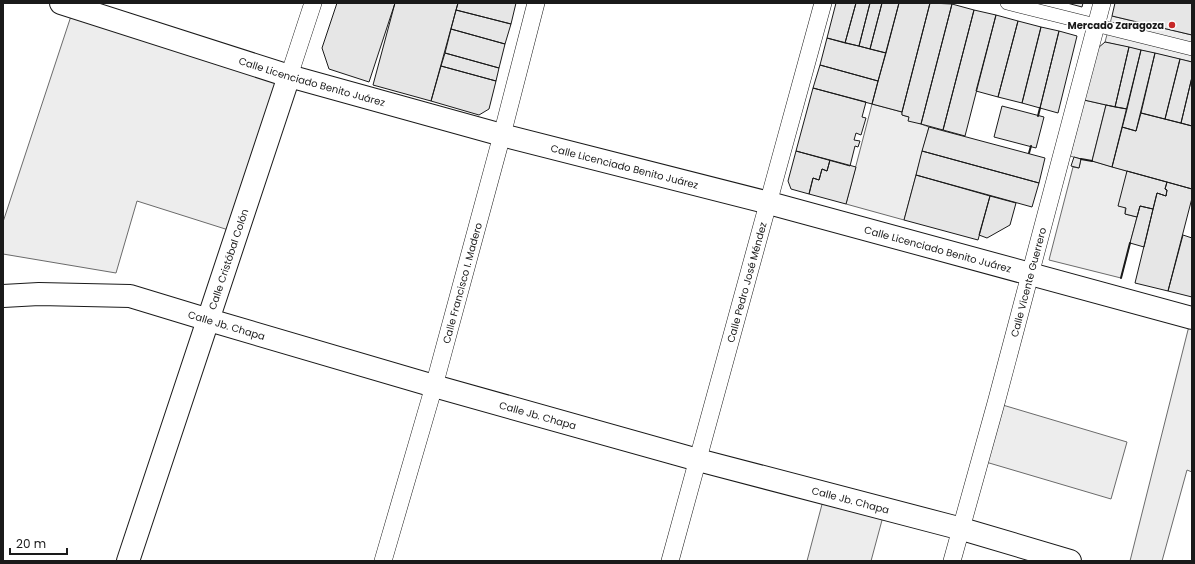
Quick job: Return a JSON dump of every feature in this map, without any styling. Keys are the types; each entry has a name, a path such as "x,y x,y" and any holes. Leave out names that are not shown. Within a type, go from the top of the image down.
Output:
{"main road":[{"name":"Calle Licenciado Benito Juárez","path":"61,3 289,76 502,135 769,203 1192,318"},
{"name":"Calle Cristóbal Colón","path":"128,561 289,76"},
{"name":"Calle Jb. Chapa","path":"3,296 39,294 130,296 434,386 698,460 962,529 1070,561"}],"street":[{"name":"Calle Cristóbal Colón","path":"289,76 313,3"},
{"name":"Calle Francisco I. Madero","path":"383,561 434,386 536,3"},
{"name":"Calle Pedro José Méndez","path":"670,561 823,3"},
{"path":"1007,3 1192,49"},
{"name":"Calle Vicente Guerrero","path":"952,561 962,529 1102,3"}],"shaded area":[{"path":"74,7 289,76 238,233 137,201 116,273 3,254 3,222"},
{"path":"1112,16 1192,35 1192,62 1105,42"},
{"path":"1084,100 1106,105 1092,161 1127,171 1125,214 1137,217 1121,278 1049,260 1073,167 1079,168 1081,159 1070,156"},
{"path":"872,104 902,112 902,115 929,127 904,220 846,204"},
{"path":"1191,318 1192,472 1187,470 1162,561 1130,561"},
{"path":"996,403 1127,442 1111,499 979,460"},
{"path":"825,493 885,509 871,561 807,561"}],"building":[{"path":"337,3 395,3 369,82 329,69 322,48"},
{"path":"395,3 458,3 431,101 373,85"},
{"path":"458,3 516,3 511,24 456,10"},
{"path":"836,3 856,3 845,43 827,38"},
{"path":"856,3 870,3 859,46 845,43"},
{"path":"870,3 882,3 870,49 859,46"},
{"path":"882,3 899,3 886,53 870,49"},
{"path":"899,3 930,3 902,112 872,104"},
{"path":"930,3 952,4 921,124 908,121 909,117 902,115 902,112"},
{"path":"1067,3 1083,3 1082,7"},
{"name":"Mercado Zaragoza","path":"1115,3 1192,3 1192,35 1112,16"},
{"path":"952,4 974,10 943,130 921,124"},
{"path":"456,10 511,24 505,44 451,29"},
{"path":"974,10 996,15 965,136 943,130"},
{"path":"996,15 1018,21 998,97 976,91"},
{"path":"1018,21 1041,27 1022,103 998,97"},
{"path":"1041,27 1059,31 1040,108 1022,103"},
{"path":"451,29 505,44 499,68 445,53"},
{"path":"1059,31 1077,36 1058,113 1040,108"},
{"path":"827,38 886,53 878,81 820,65"},
{"path":"1105,42 1129,47 1115,107 1084,100 1098,48"},
{"path":"1129,47 1141,50 1127,109 1115,107"},
{"path":"1141,50 1155,53 1136,131 1122,127"},
{"path":"445,53 499,68 496,81 441,66"},
{"path":"1155,53 1180,59 1165,119 1141,113"},
{"path":"1180,59 1192,62 1192,77 1181,123 1165,119"},
{"path":"820,65 878,81 872,104 813,88"},
{"path":"441,66 496,81 489,109 479,115 431,101"},
{"path":"1192,77 1192,126 1181,123"},
{"path":"813,88 866,102 862,117 866,118 861,135 856,133 854,140 860,141 858,147 855,146 850,166 796,151"},
{"path":"1106,105 1127,109 1112,167 1092,161"},
{"path":"1002,106 1044,117 1036,148 994,137"},
{"path":"1141,113 1192,126 1192,189 1112,167 1122,127 1136,131"},
{"path":"929,127 1045,158 1039,183 922,151"},
{"path":"796,151 830,160 827,171 822,169 819,180 813,178 809,194 791,189 788,181"},
{"path":"922,151 1039,183 1032,207 916,175"},
{"path":"1074,157 1081,159 1079,168 1071,166"},
{"path":"830,160 856,167 846,204 809,194 813,178 819,180 822,169 827,171"},
{"path":"1127,171 1167,182 1165,189 1167,190 1166,196 1157,193 1153,209 1140,206 1137,217 1125,214 1126,208 1118,206"},
{"path":"916,175 990,196 978,240 904,220"},
{"path":"1167,182 1192,189 1192,198 1168,291 1135,283 1157,193 1166,196 1167,190 1165,189"},
{"path":"990,196 1016,203 1010,225 987,238 979,235"},
{"path":"1140,206 1153,209 1144,247 1130,243"},
{"path":"1183,235 1192,238 1192,297 1168,291"}],"wall":[{"path":"1038,116 1040,108"},
{"path":"1029,153 1031,146"},
{"path":"1081,159 1092,161"},
{"path":"1121,278 1130,243"}],"place":[{"name":"Mercado Zaragoza","path":"1172,25"}]}
